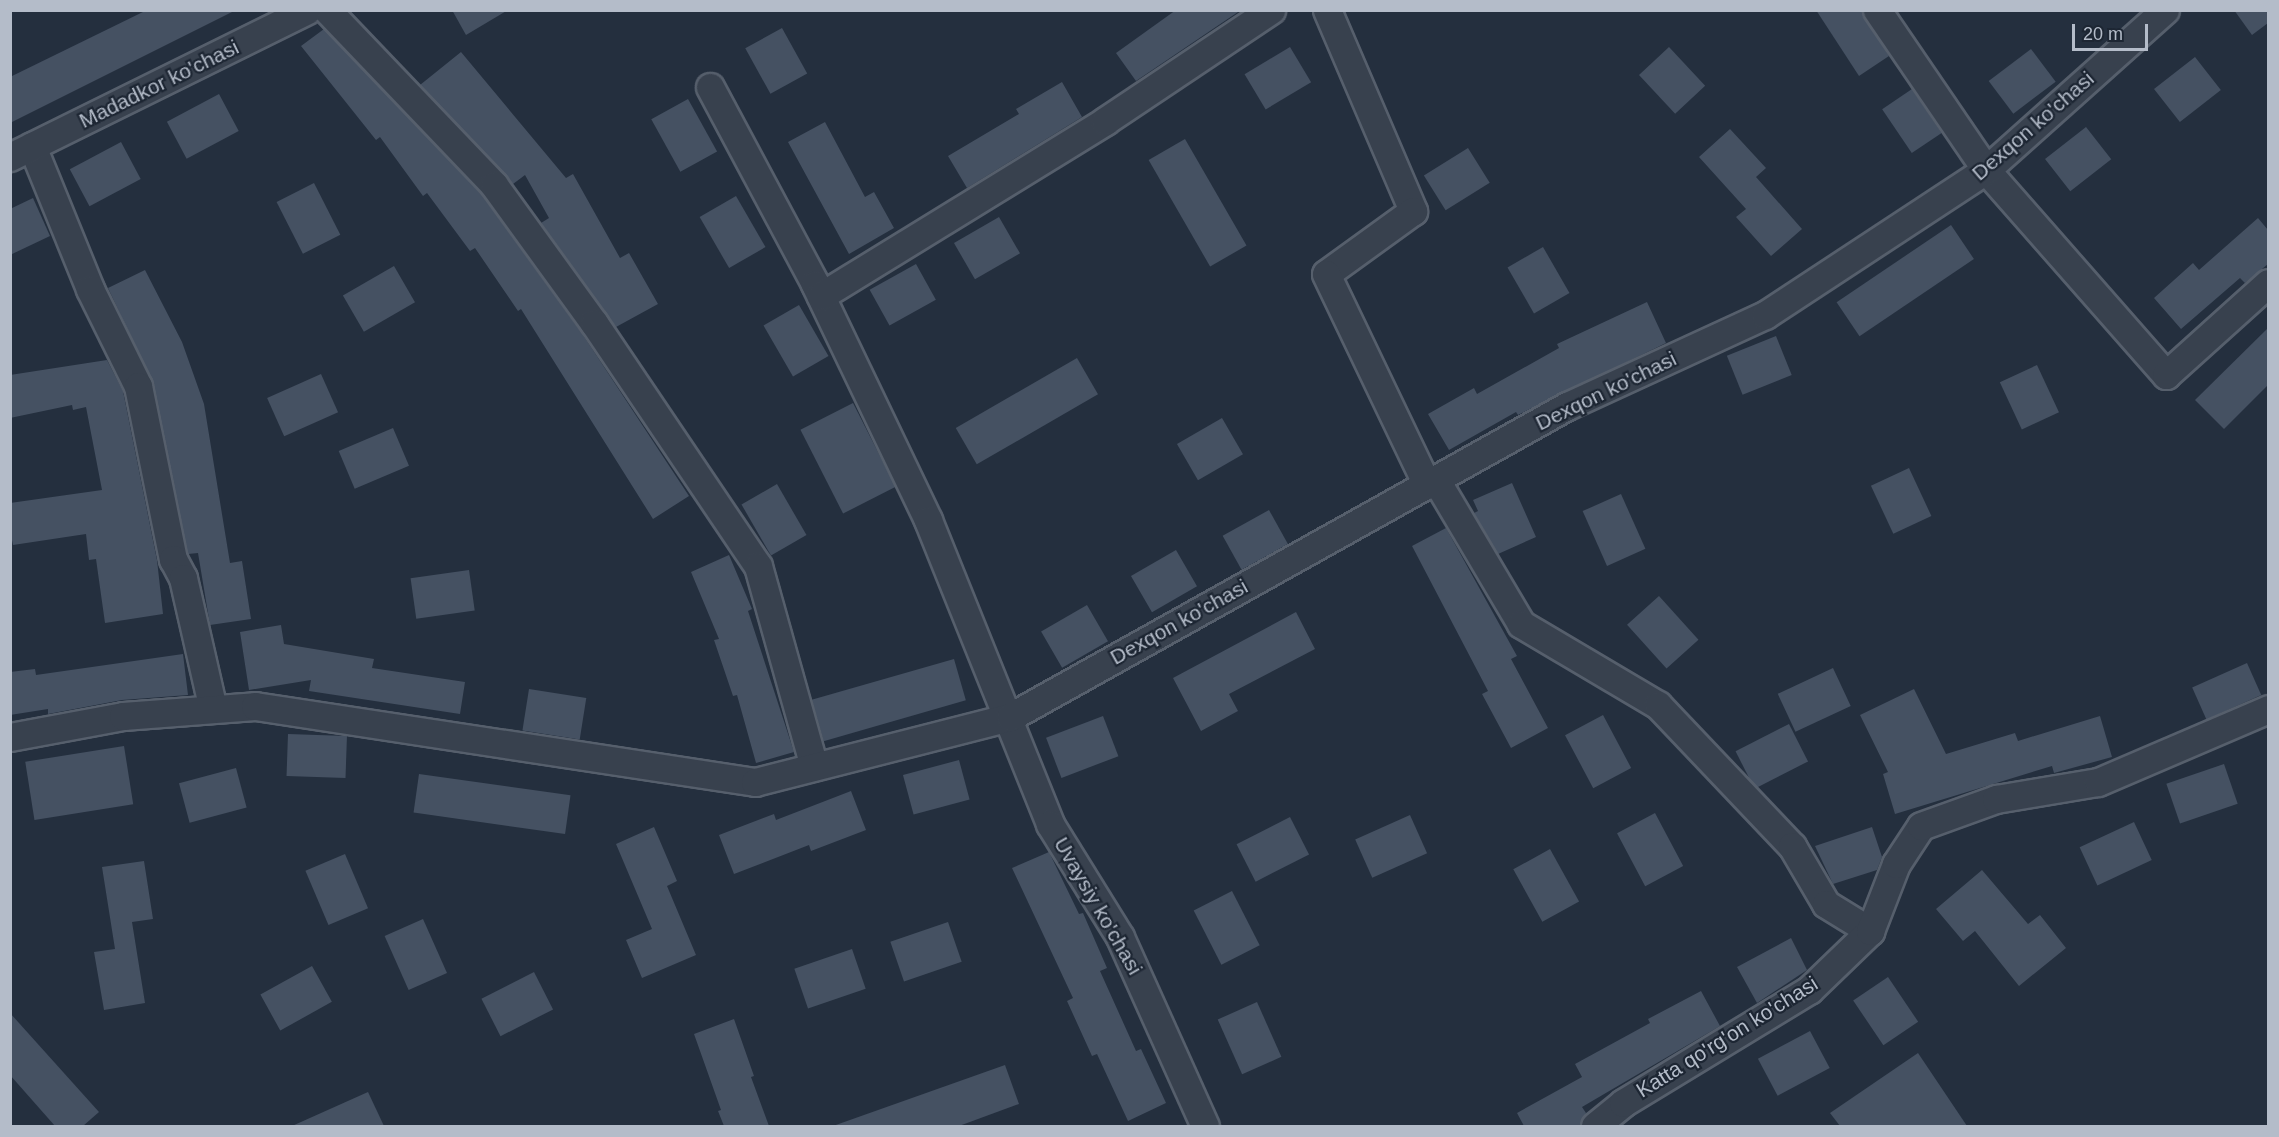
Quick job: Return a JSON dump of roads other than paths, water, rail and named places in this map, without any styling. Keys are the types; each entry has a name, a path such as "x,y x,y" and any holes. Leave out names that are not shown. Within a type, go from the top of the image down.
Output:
{"street":[{"name":"Madadkor ko'chasi","path":"21,152 307,10"},
{"path":"327,10 494,185 594,322 758,566 814,766"},
{"path":"821,296 1105,121 1271,10"},
{"path":"1327,10 1413,211 1326,274 1431,483 1521,624 1658,705 1792,846 1826,904 1870,931"},
{"path":"1877,10 1986,170 2166,375 2268,283"},
{"name":"Dexqon ko'chasi","path":"10,737 123,716 255,706 755,782 1010,717 1568,406 1765,315 1986,170 2165,10"},
{"name":"Uvaysiy ko'chasi","path":"710,87 821,296 928,520 1010,717 1050,824 1120,937 1205,1126"},
{"path":"21,152 138,386 173,559 183,578 213,710"},
{"name":"Katta qo'rg'on ko'chasi","path":"1595,1126 1623,1103 1809,990 1870,931 1896,864 1921,826 1996,799 2098,782 2268,709"}]}
